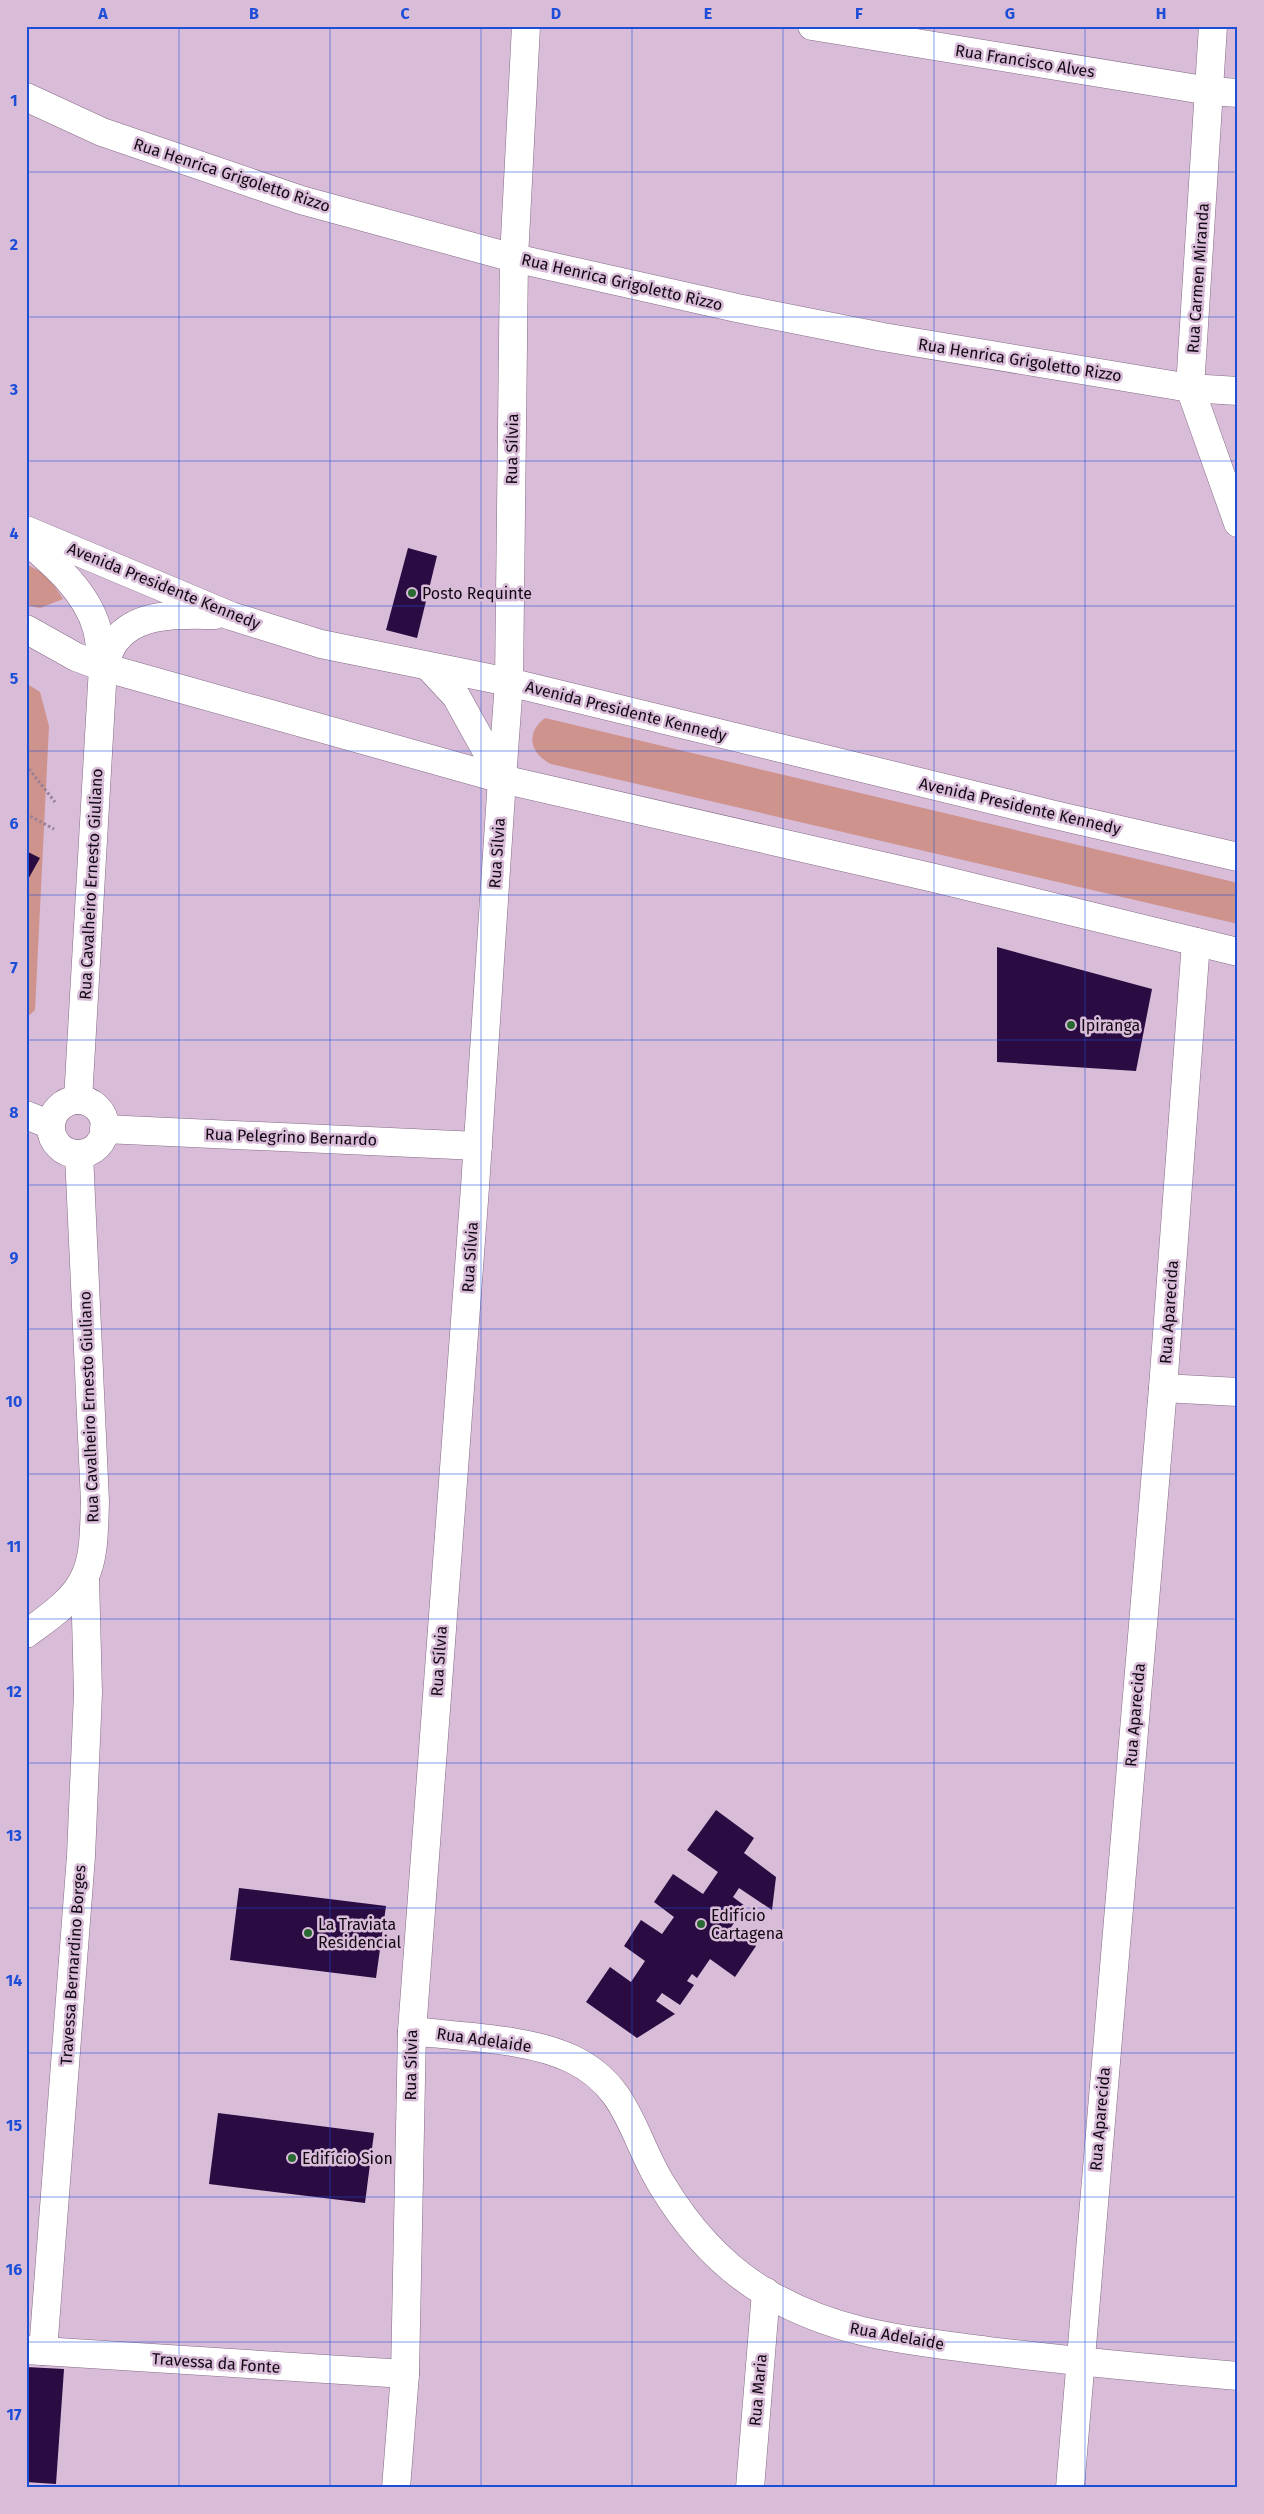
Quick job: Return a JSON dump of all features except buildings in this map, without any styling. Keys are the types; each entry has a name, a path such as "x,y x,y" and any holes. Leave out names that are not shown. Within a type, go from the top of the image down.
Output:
{"street":[{"name":"Rua Sílvia","path":"396,2488 405,2374 412,2031 478,1146 509,682 514,258 526,26"},
{"name":"Rua Francisco Alves","path":"812,26 1210,92 1238,93"},
{"name":"Rua Carmen Miranda","path":"1213,26 1190,388 1238,523"},
{"name":"Rua Henrica Grigoletto Rizzo","path":"26,97 102,132 301,200 514,258 737,308 873,335 1190,388 1238,391"},
{"name":"Avenida Presidente Kennedy","path":"26,530 231,616 321,644 509,682 1055,815 1238,857"},
{"path":"26,540 57,566 81,596 97,628 103,667"},
{"path":"103,667 116,640 143,622 169,614 231,616"},
{"path":"26,629 76,657 103,667 502,779 921,875 1238,952"},
{"name":"Rua Cavalheiro Ernesto Giuliano","path":"78,1100 103,667"},
{"path":"429,667 456,696 502,779"},
{"name":"Rua Aparecida","path":"1070,2488 1079,2362 1163,1388 1196,942"},
{"path":"78,1100 89,1102 98,1109 104,1118 104,1129 97,1146 88,1152 79,1154 68,1152 58,1146 38,1120 53,1115 60,1107 69,1102 78,1100"},
{"name":"Rua Pelegrino Bernardo","path":"104,1129 478,1146"},
{"name":"Rua Cavalheiro Ernesto Giuliano","path":"26,1634 55,1612 85,1578 92,1545 95,1502 79,1154"},
{"path":"1163,1388 1238,1392"},
{"name":"Travessa Bernardino Borges","path":"35,2351 81,1856 88,1692 85,1578"},
{"name":"Rua Adelaide","path":"412,2031 533,2046 572,2059 598,2075 618,2096 660,2183 694,2232 722,2260 766,2292 834,2325 877,2336 1079,2362 1238,2376"},
{"name":"Rua Maria","path":"750,2488 766,2292"},
{"name":"Travessa da Fonte","path":"35,2351 405,2374"}],"path":[{"path":"26,765 55,802"},
{"path":"26,814 54,829"}],"shaded area":[{"path":"26,564 47,575 63,599 40,608 26,605"},
{"path":"26,683 40,692 49,726 35,1010 26,1018"},
{"path":"545,718 1238,883 1238,924 551,764 538,755 533,743 535,730"}],"place":[{"name":"Posto Requinte","path":"412,593"},
{"name":"Ipiranga","path":"1071,1025"},
{"name":"Edifício Cartagena","path":"701,1924"},
{"name":"La Traviata Residencial","path":"308,1933"},
{"name":"Edifício Sion","path":"292,2158"}]}
